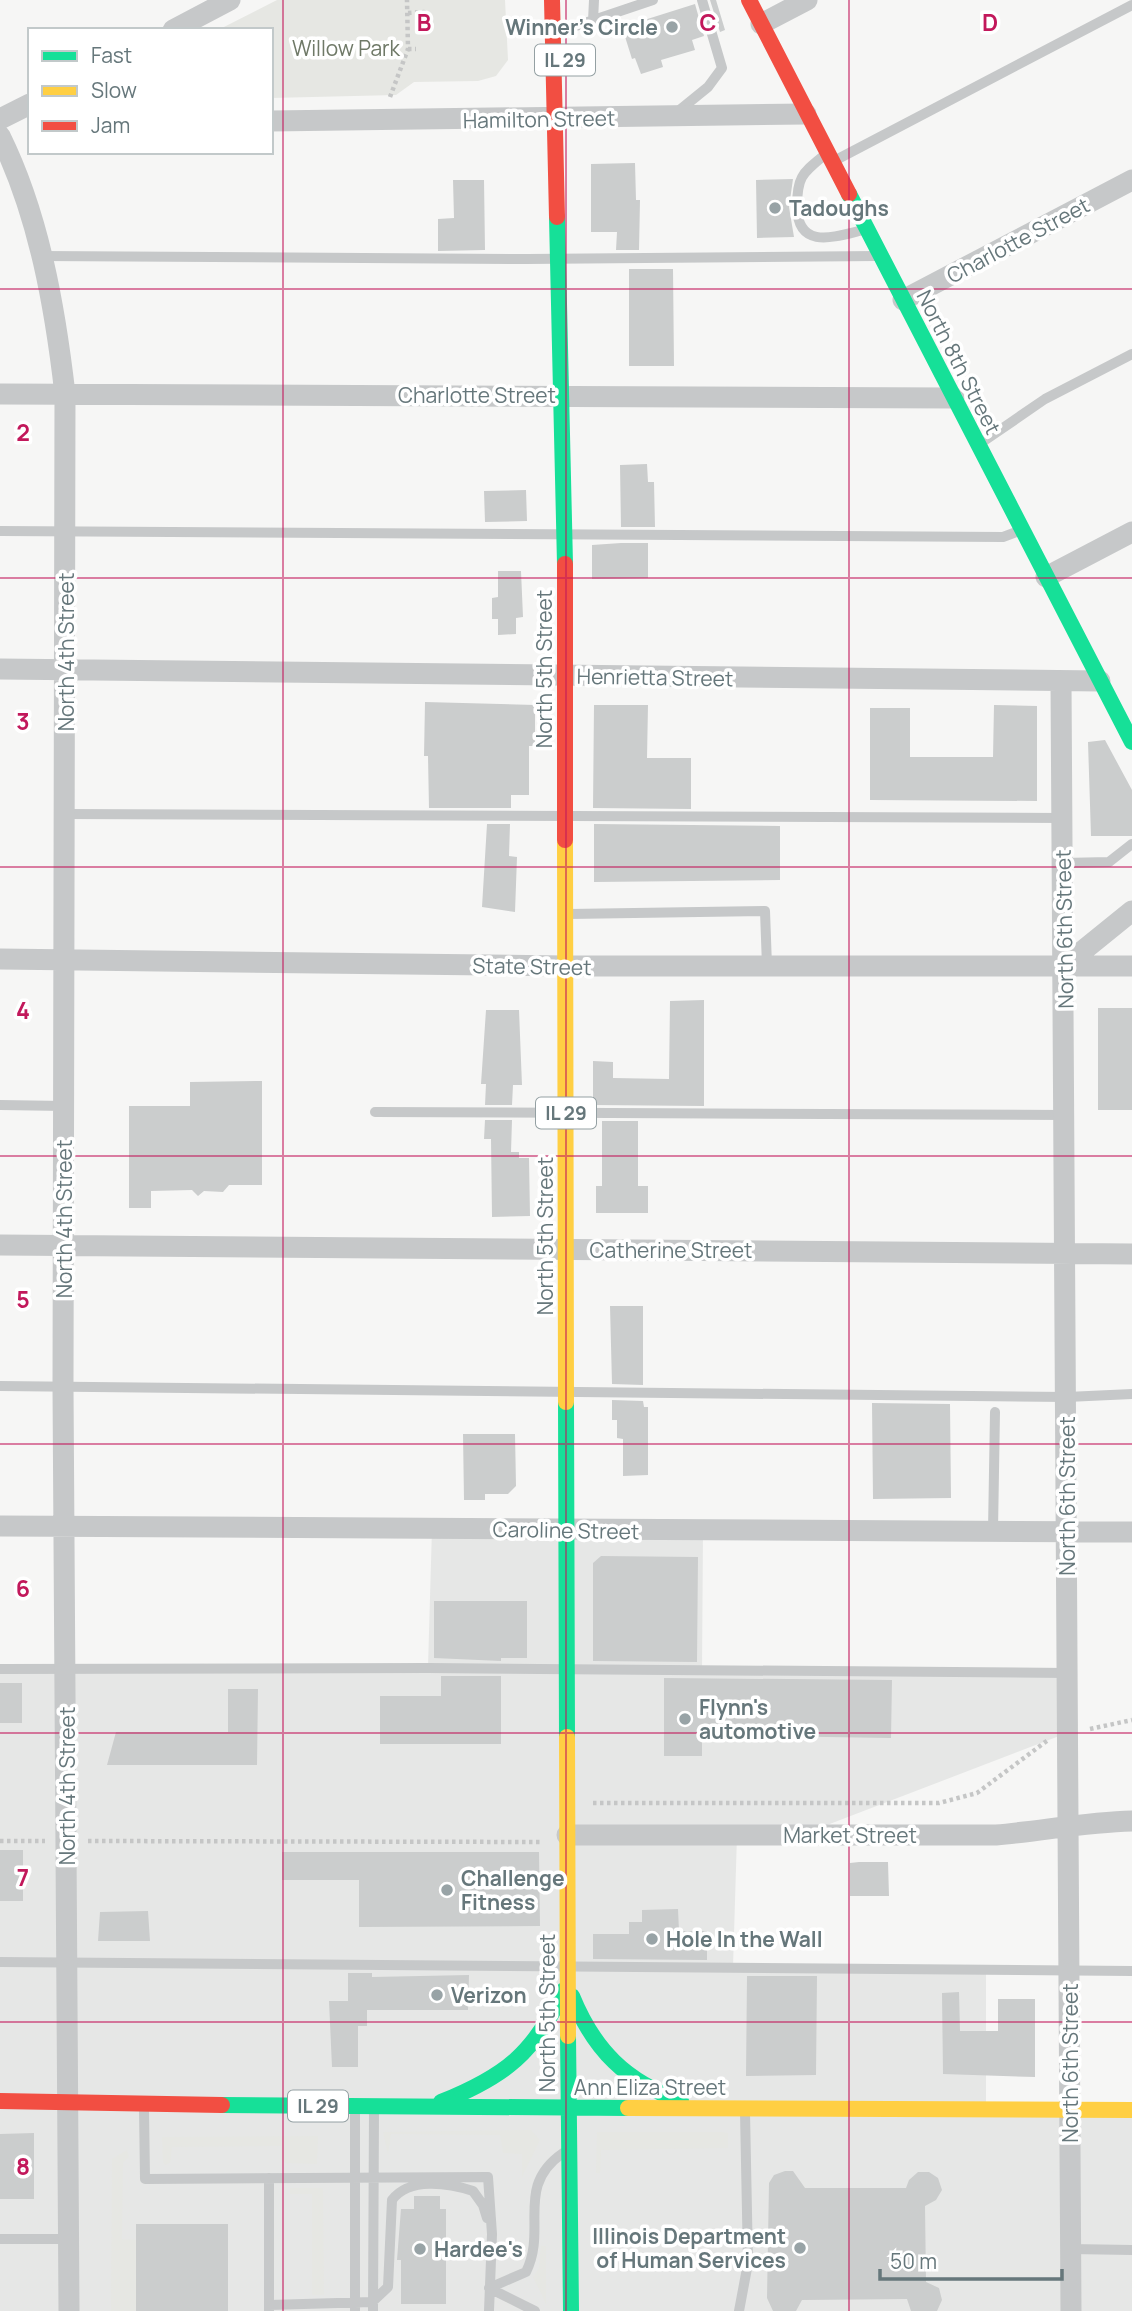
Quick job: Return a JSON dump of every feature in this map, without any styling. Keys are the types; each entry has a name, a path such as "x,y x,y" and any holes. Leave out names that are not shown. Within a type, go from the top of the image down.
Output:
{"main road":[{"name":"North 5th Street","path":"552,0 560,32"},
{"name":"North 5th Street","path":"568,0 560,32 552,89 557,119 565,536 567,1974 572,2311"},
{"name":"North 8th Street","path":"749,0 1100,681 1125,710 1132,742"},
{"path":"431,2106 466,2093 511,2069 545,2031 567,1974"},
{"path":"567,1974 578,2011 605,2059 650,2092 707,2109"},
{"name":"Ann Eliza Street","path":"0,2101 374,2107 1132,2110"}],"street":[{"path":"177,28 230,0"},
{"path":"761,24 807,0"},
{"path":"0,121 28,105"},
{"name":"Hamilton Street","path":"273,121 806,114"},
{"path":"0,121 28,122"},
{"name":"North 4th Street","path":"0,136 23,187 59,346 65,394 63,1387 69,1962 69,2311"},
{"name":"Charlotte Street","path":"903,300 1132,180"},
{"name":"Charlotte Street","path":"0,394 954,398"},
{"path":"1046,577 1132,532"},
{"name":"Henrietta Street","path":"0,669 1100,681"},
{"name":"North 6th Street","path":"1060,682 1068,1531 1070,2311"},
{"path":"1064,966 1132,911"},
{"name":"State Street","path":"0,959 566,966 1132,966"},
{"name":"Catherine Street","path":"0,1245 1132,1254"},
{"name":"Caroline Street","path":"0,1526 1132,1532"},
{"name":"Market Street","path":"567,1835 996,1835 1038,1832 1068,1825 1132,1821"}],"lane":[{"path":"593,21 594,0"},
{"path":"560,32 653,0"},
{"path":"671,117 708,87 722,68 702,0"},
{"path":"866,229 835,237 816,237 803,232 797,223 797,183 829,158 1132,5"},
{"path":"40,256 880,256"},
{"path":"978,445 1045,399 1132,354"},
{"path":"0,531 1003,537 1022,530"},
{"path":"65,814 1062,818"},
{"path":"1063,863 1109,862 1132,844"},
{"path":"566,914 765,911 766,966"},
{"path":"0,1105 65,1106"},
{"path":"375,1112 1065,1115"},
{"path":"0,1386 1067,1397 1132,1394"},
{"path":"993,1531 995,1412"},
{"path":"0,1669 568,1668 1067,1673"},
{"path":"0,1962 567,1974 1132,1971"},
{"path":"144,2102 145,2179 354,2176 488,2178 492,2234 489,2311"},
{"path":"355,2106 355,2307"},
{"path":"372,2306 374,2107"},
{"path":"739,2311 748,2263 745,2109"},
{"path":"489,2288 526,2272 532,2260 534,2196 539,2177 548,2163 569,2149"},
{"path":"269,2178 269,2308 372,2306 388,2287 392,2200 400,2190 417,2184 473,2191 483,2205 492,2234"},
{"path":"0,2239 69,2239"},
{"path":"1070,2249 1132,2250"},
{"path":"489,2288 535,2311"}],"path":[{"path":"390,98 408,50 407,0"},
{"path":"408,13 424,12 424,29"},
{"path":"408,50 416,49"},
{"path":"1067,1733 1132,1720"}],"shaded area":[{"path":"432,1528 703,1531 702,1671 1067,1673 1067,1733 801,1835 737,1835 733,1967 986,1969 986,2109 1132,2110 1132,2311 0,2311 0,1665 428,1667"}],"green space":[{"name":"Willow Park","path":"277,0 505,0 508,60 496,76 478,81 414,82 396,95 273,98 273,28 222,28"},
{"path":"531,2130 540,2140 522,2177 522,2154 503,2153 500,2135 391,2134 388,2154 383,2132"},
{"path":"597,2132 723,2132 728,2133 728,2148 601,2150 600,2173 596,2173"},
{"path":"318,2136 317,2164 285,2163 281,2159 281,2146 172,2147 170,2163 165,2165 163,2162 162,2137"},
{"path":"127,2150 129,2157 123,2163 122,2239 136,2240 136,2311 111,2311 112,2159"},
{"path":"290,2188 323,2188 324,2295 312,2295 312,2194 290,2194"},
{"path":"541,2246 546,2246 546,2304 533,2277 539,2268"}],"building":[{"path":"710,0 716,0 725,30 720,32"},
{"path":"695,4 704,36 692,40 695,50 661,60 663,67 641,74 635,58 632,59 622,27"},
{"path":"635,163 636,200 640,200 639,250 616,250 617,232 591,232 591,164"},
{"path":"793,179 789,207 794,237 757,238 756,180"},
{"path":"453,180 484,180 485,250 438,251 438,219 454,218"},
{"path":"629,269 673,269 674,366 629,366"},
{"path":"647,464 648,482 654,482 655,527 621,527 620,465"},
{"path":"526,490 527,521 485,522 484,491"},
{"path":"648,543 648,578 592,579 592,545"},
{"path":"498,571 521,571 523,617 516,618 516,634 498,635 498,619 492,619 492,598 498,597"},
{"path":"425,702 535,705 535,746 529,746 529,795 511,795 511,808 429,808 428,756 424,756"},
{"path":"594,705 648,705 647,758 691,758 691,809 593,808"},
{"path":"994,705 1037,706 1037,801 870,800 870,708 910,708 910,757 993,757"},
{"path":"1105,740 1132,790 1132,836 1091,836 1088,742"},
{"path":"487,824 510,824 509,856 517,857 515,912 482,907"},
{"path":"594,824 780,826 780,880 594,882"},
{"path":"704,1000 704,1106 593,1105 593,1061 613,1062 613,1078 669,1079 670,1001"},
{"path":"1098,1008 1132,1008 1132,1110 1098,1110"},
{"path":"486,1010 519,1010 522,1085 513,1085 512,1105 485,1105 486,1084 481,1084"},
{"path":"262,1081 262,1185 229,1185 223,1192 204,1191 198,1196 192,1190 151,1191 151,1208 129,1208 129,1106 190,1106 190,1082"},
{"path":"485,1120 512,1120 511,1152 519,1152 519,1158 529,1158 530,1216 492,1217 491,1139 484,1139"},
{"path":"602,1121 638,1121 638,1186 648,1186 648,1213 596,1213 596,1186 602,1186"},
{"path":"610,1306 643,1306 643,1385 612,1384"},
{"path":"612,1400 643,1401 644,1407 648,1407 648,1475 623,1476 623,1439 617,1438 617,1420 612,1420"},
{"path":"872,1403 950,1404 951,1498 873,1499"},
{"path":"463,1434 515,1434 516,1486 508,1494 485,1494 485,1500 464,1500"},
{"path":"601,1556 698,1557 697,1662 593,1661 593,1563"},
{"path":"434,1601 527,1601 527,1658 501,1658 501,1661 434,1658"},
{"path":"441,1676 501,1676 501,1744 380,1744 380,1696 441,1696"},
{"path":"664,1678 892,1680 891,1738 702,1735 702,1756 664,1756"},
{"path":"0,1683 22,1683 22,1723 0,1723"},
{"path":"228,1689 258,1689 257,1765 107,1765 116,1732 228,1732"},
{"path":"0,1850 23,1850 23,1901 0,1901"},
{"path":"282,1852 539,1852 540,1926 359,1927 359,1880 282,1880"},
{"path":"888,1862 889,1896 850,1896 850,1863"},
{"path":"678,1909 679,1931 707,1931 707,1960 593,1959 593,1934 629,1934 629,1922 642,1922 642,1910"},
{"path":"148,1911 150,1941 98,1941 100,1912"},
{"path":"348,1973 372,1973 372,1977 469,1975 468,2010 367,2010 367,2026 358,2026 358,2067 332,2067 329,2001 348,2001"},
{"path":"747,1976 817,1976 816,2075 746,2076"},
{"path":"959,1992 960,2031 998,2031 998,1999 1035,1999 1035,2077 943,2074 942,1993"},
{"path":"34,2133 34,2199 0,2199 0,2134"},
{"path":"793,2171 805,2188 906,2188 909,2180 918,2172 929,2172 938,2178 942,2190 936,2200 925,2206 926,2282 939,2288 942,2300 937,2311 911,2311 907,2299 802,2300 796,2311 773,2311 767,2298 769,2183 774,2175"},
{"name":"Hardee's","path":"414,2196 440,2196 440,2209 446,2209 446,2304 401,2304 401,2260 397,2260 401,2209 414,2209"},
{"path":"136,2224 228,2224 228,2311 136,2311"}],"traffic: fast":[{"path":"849,194 1132,742"},
{"path":"557,217 565,564"},
{"path":"566,1402 567,1737"},
{"path":"441,2102 501,2072 516,2060 541,2030 564,1990"},
{"path":"572,1996 591,2033 614,2062 644,2084 681,2101"},
{"path":"568,2036 571,2311"},
{"path":"222,2105 628,2108"}],"traffic: slow":[{"path":"565,840 566,1402"},
{"path":"567,1737 568,2036"},
{"path":"628,2108 1132,2110"}],"traffic: jam":[{"path":"552,0 557,217"},
{"path":"749,0 849,194"},
{"path":"565,564 565,840"},
{"path":"0,2101 222,2105"}],"place":[{"name":"Winner's Circle","path":"672,27"},
{"name":"Tadoughs","path":"775,208"},
{"name":"Flynn's automotive","path":"685,1719"},
{"name":"Challenge Fitness","path":"447,1890"},
{"name":"Hole In the Wall","path":"652,1939"},
{"name":"Verizon","path":"437,1995"},
{"name":"Illinois Department of Human Services","path":"800,2248"},
{"name":"Hardee's","path":"420,2249"}]}
